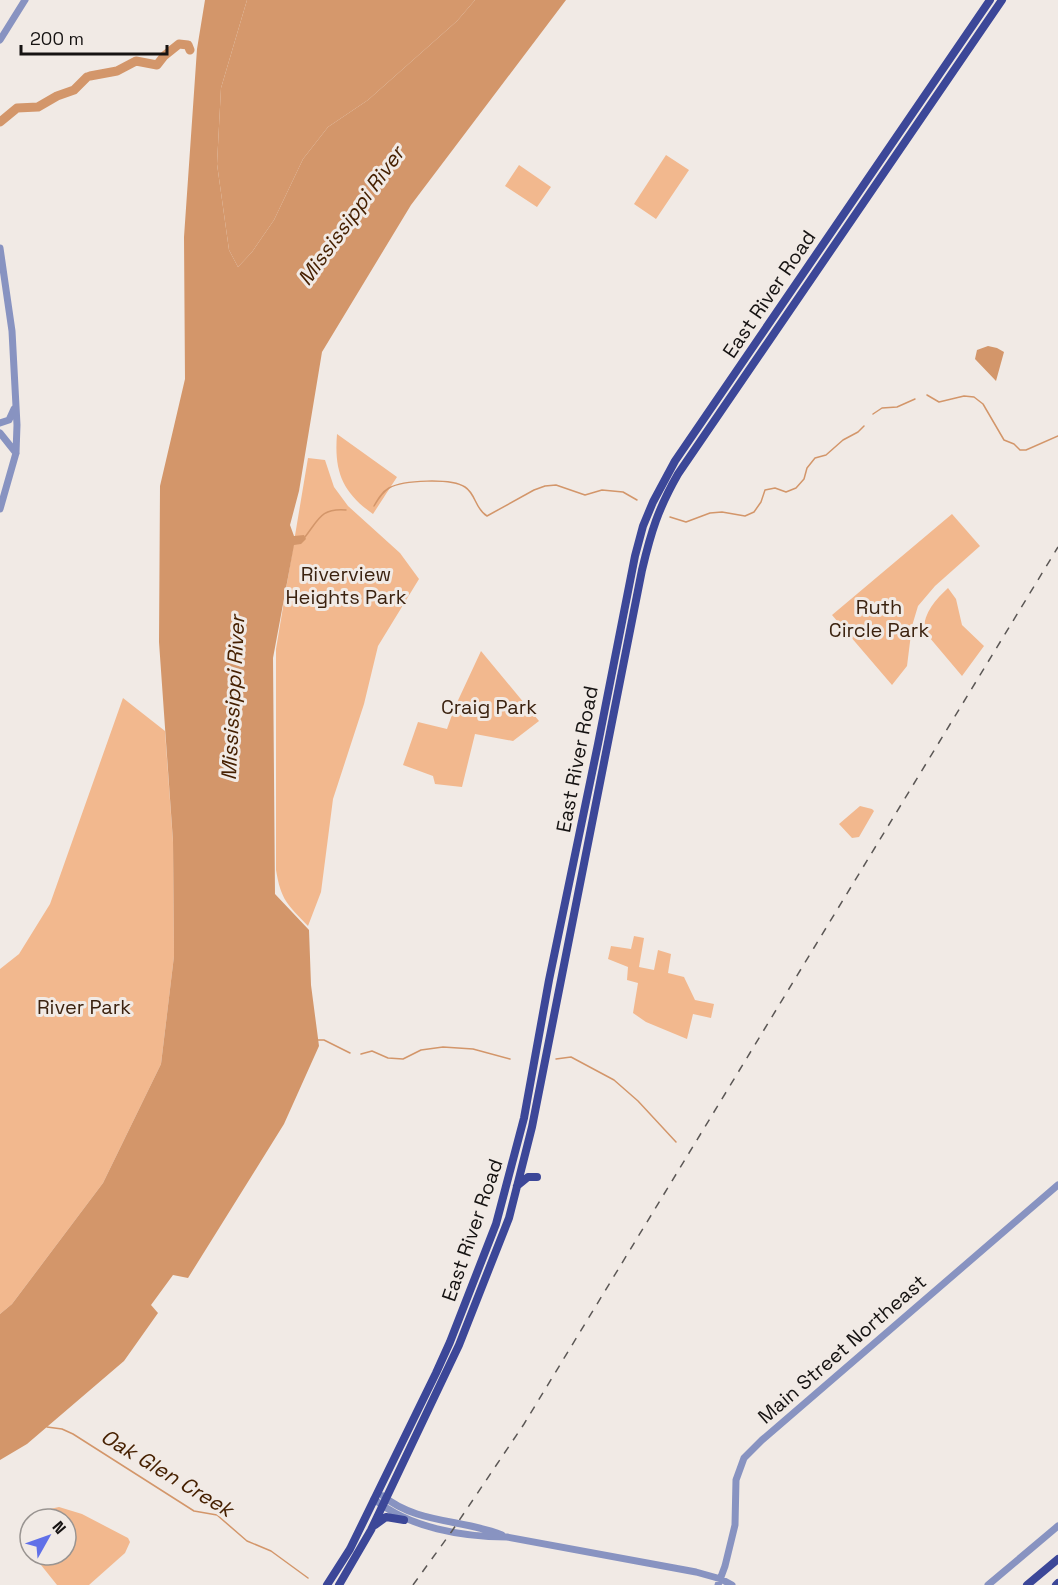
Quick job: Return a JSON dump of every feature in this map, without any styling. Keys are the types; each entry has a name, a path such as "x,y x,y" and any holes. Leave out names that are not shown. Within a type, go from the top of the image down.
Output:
{"main road":[{"name":"East River Road","path":"339,1585 371,1530 380,1499 450,1342 496,1224 514,1160 630,575 643,526 675,461 990,0"},
{"name":"East River Road","path":"327,1585 380,1499 459,1345 509,1218 537,1104 642,570 654,522 678,474 1002,0"},
{"path":"517,1186 528,1177 537,1177"},
{"path":"371,1530 386,1517 405,1520"},
{"path":"1027,1585 1058,1559"}],"street":[{"path":"0,40 25,0"},
{"path":"0,248 12,331 16,453 0,509"},
{"path":"0,423 11,418 15,407"},
{"path":"0,433 16,453"},
{"name":"Main Street Northeast","path":"720,1582 735,1525 736,1480 744,1458 1058,1185"},
{"path":"380,1499 405,1520 456,1532 507,1537"},
{"path":"380,1499 418,1515 491,1531 507,1537 696,1572 732,1585"},
{"path":"988,1585 1058,1526"}],"green space":[{"path":"666,155 689,170 656,219 634,204"},
{"path":"519,165 551,187 537,207 505,186"},
{"path":"337,434 397,477 373,514 362,506 342,480 337,459"},
{"name":"Riverview Heights Park","path":"308,458 325,460 334,487 348,506 400,553 419,579 378,646 364,704 333,799 321,892 308,926 286,901 276,870 276,649"},
{"name":"Ruth Circle Park","path":"952,514 980,546 935,586 918,606 912,626 907,666 892,685 832,615"},
{"path":"948,588 956,599 962,625 984,646 962,676 924,631 931,608"},
{"name":"Craig Park","path":"481,651 539,721 513,741 475,734 462,787 435,784 433,776 403,765 418,722 447,729"},
{"name":"River Park","path":"123,698 165,731 173,842 174,956 161,1064 103,1183 12,1304 0,1314 0,969 19,954 50,904"},
{"path":"860,806 874,811 859,837 852,838 839,824"},
{"path":"634,936 644,938 639,967 654,970 658,950 671,954 668,973 684,977 695,1000 714,1004 711,1018 693,1014 687,1039 646,1022 633,1013 638,983 627,980 628,967 608,959 611,946 631,949"},
{"path":"78,1513 128,1538 130,1542 125,1553 89,1585 57,1585 43,1567 78,1567"}],"shaded area":[{"path":"247,0 475,0 457,21 368,100 328,127 303,159 274,220 252,252 238,267 229,250 217,164 221,88"}],"water":[{"name":"Mississippi River","path":"205,0 247,0 221,88 217,164 229,250 238,267 252,252 274,220 303,159 328,127 368,100 457,21 475,0 566,0 411,205 322,352 299,491 290,525 294,536 304,535 306,539 301,544 294,545 273,658 275,894 309,930 311,985 319,1046 284,1124 188,1278 173,1275 151,1305 158,1313 124,1361 27,1444 0,1460 0,1314 12,1304 103,1183 161,1064 174,956 173,841 159,642 160,486 185,379 184,237 197,49"},
{"path":"988,346 1004,352 996,381 975,359 977,350"}],"waterway":[{"path":"90,76 117,71 136,61 157,65 179,44 188,45 190,50"},
{"path":"0,122 17,108 38,107 57,96 74,90 87,77"},
{"path":"927,395 939,402 964,396 974,397 983,404 1004,440 1014,444 1020,450 1026,450 1058,436"},
{"path":"873,414 882,408 897,407 915,399"},
{"path":"670,517 686,522 710,513 722,512 745,516 754,512 765,490 775,488 786,492 796,488 804,479 807,468 815,458 826,455 864,426"},
{"path":"374,506 389,488 405,483 427,481 449,482 465,487 487,516 545,486 556,485 585,495 602,490 623,492 637,500"},
{"path":"305,537 321,516 331,511 346,510"},
{"path":"318,1040 324,1040 350,1053"},
{"path":"361,1054 372,1051 388,1058 403,1059 421,1050 443,1047 473,1049 510,1059"},
{"path":"556,1059 571,1057 614,1080 638,1101 676,1142"},
{"name":"Oak Glen Creek","path":"47,1427 62,1429 73,1434 194,1511 217,1515 247,1541 271,1551 308,1578"}],"railway":[{"path":"413,1585 524,1424 1058,547"}]}
